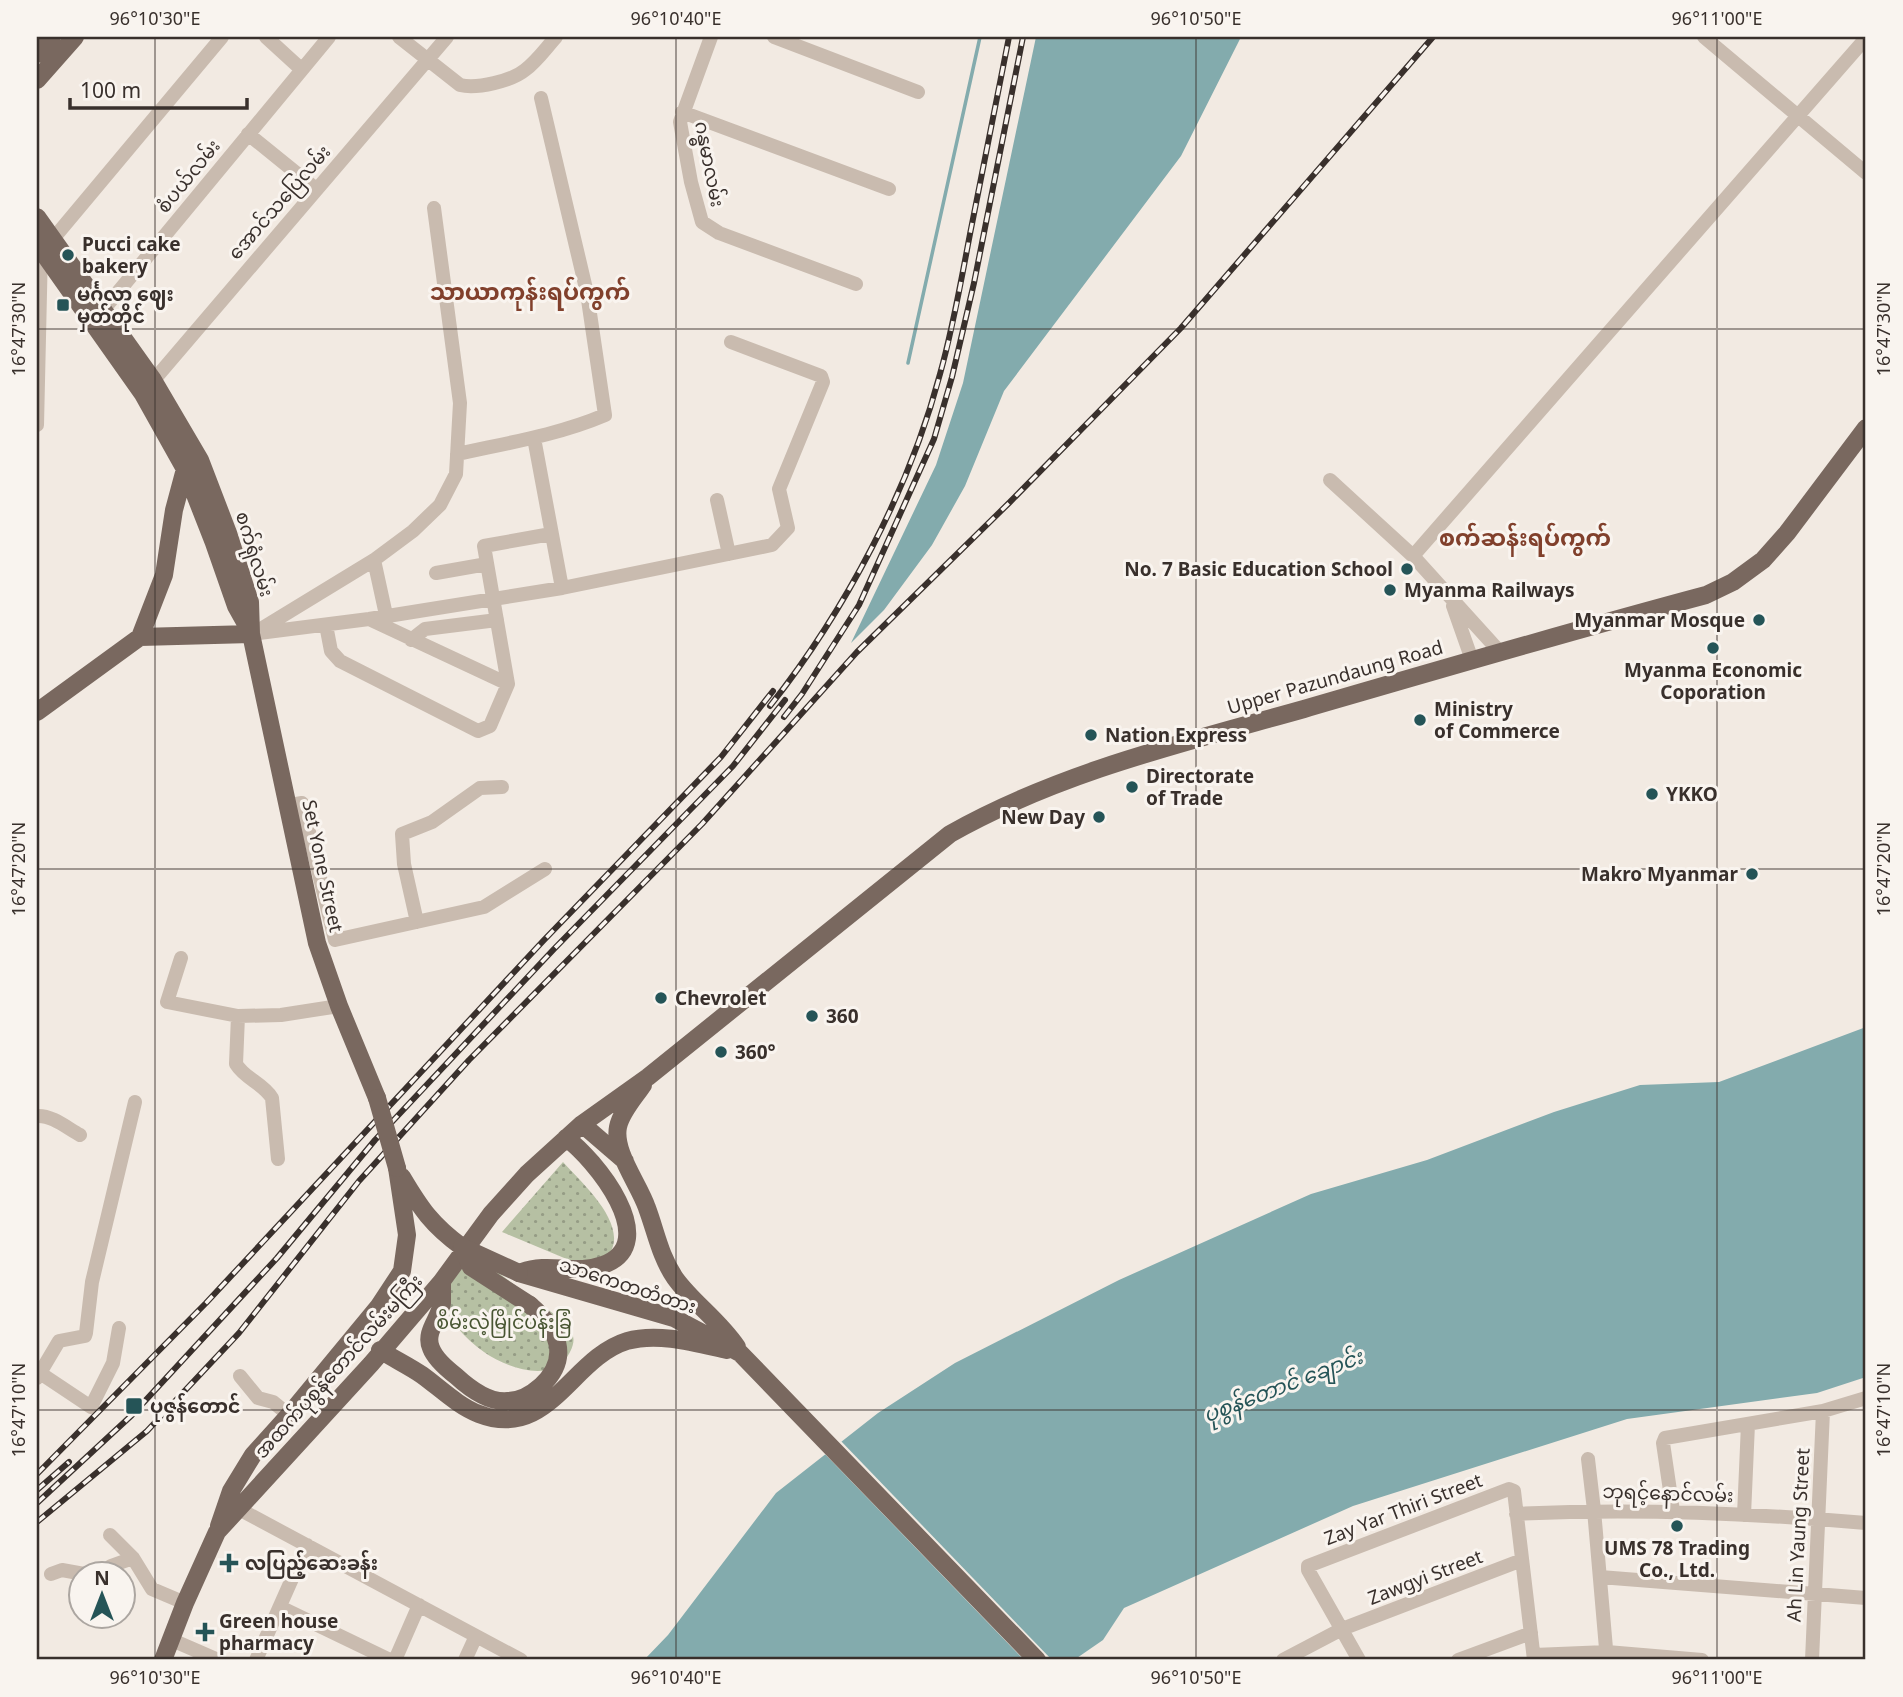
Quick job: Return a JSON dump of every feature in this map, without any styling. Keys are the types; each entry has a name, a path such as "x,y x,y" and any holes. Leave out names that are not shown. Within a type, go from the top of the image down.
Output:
{"main road":[{"path":"37,54 52,37"},
{"path":"37,80 75,37"},
{"name":"စက်ရုံလမ်း","path":"37,217 44,244 148,387"},
{"name":"စက်ရုံလမ်း","path":"44,244 104,309 192,465 228,533 250,602 251,634"},
{"name":"Upper Pazundaung Road","path":"582,1124 648,1077 950,834 991,811 1031,793 1135,756 1706,594 1732,582 1763,560 1787,533 1866,428"},
{"path":"37,712 139,637 164,575 174,510 192,465"},
{"path":"139,637 251,634"},
{"name":"Set Yone Street","path":"251,634 317,943 339,1006 377,1098"},
{"path":"648,1077 618,1126 625,1161 647,1206 662,1256 677,1280 715,1319 740,1353"},
{"name":"သာကေတတံတား","path":"377,1098 397,1168 418,1205 434,1225 462,1247 519,1273 674,1318 740,1353 1037,1660"},
{"path":"582,1124 625,1161"},
{"name":"အထက်ပုစွန်တောင်လမ်းမကြီး","path":"163,1660 217,1532 442,1281 491,1214 527,1174 582,1124"},
{"path":"519,1273 544,1267 598,1267 607,1264 624,1248 627,1236 620,1202 596,1167 566,1138"},
{"path":"217,1532 231,1491 253,1454 289,1415 379,1306 402,1271 407,1235 397,1168"},
{"path":"442,1281 442,1304 430,1329 430,1347 443,1365 475,1391 495,1400 508,1401 533,1393 556,1368 558,1357 552,1330 546,1320 530,1305 471,1268 462,1247"},
{"path":"380,1350 478,1414 508,1420 522,1418 536,1411 604,1353 624,1342 646,1337 740,1353"}],"street":[{"path":"37,425 44,244 222,37"},
{"path":"266,37 301,69"},
{"name":"စံပယ်လမ်း","path":"104,309 329,37"},
{"path":"399,37 460,85 467,87 493,83 523,72 556,37"},
{"name":"အောင်သပြေလမ်း","path":"148,387 447,37"},
{"name":"ဂန္ဓမာလမ်း","path":"711,37 682,112 680,130 702,222 719,233 856,284"},
{"path":"774,37 918,92"},
{"path":"1704,37 1866,173"},
{"path":"1413,556 1866,38"},
{"path":"457,454 534,438 584,424 604,415 587,293 541,98"},
{"path":"682,112 889,189"},
{"path":"248,134 316,189"},
{"path":"251,634 374,560 414,531 440,505 456,474 460,403 434,208"},
{"path":"251,634 369,619 562,588 772,545 788,528 779,489 823,382 821,376 731,342"},
{"path":"534,438 562,588"},
{"path":"1330,480 1413,556 1499,651"},
{"path":"717,500 729,554"},
{"path":"326,625 331,651 340,661 478,731 490,726 508,684 483,549 486,545 551,534"},
{"path":"374,560 386,615"},
{"path":"436,573 487,564"},
{"path":"1450,598 1472,660"},
{"path":"369,619 508,684"},
{"path":"411,639 425,629 496,620"},
{"path":"417,922 404,864 402,834 432,822 480,788 502,787"},
{"path":"289,805 302,803 335,940 484,907 545,869"},
{"path":"181,958 167,1002 238,1016 281,1015 339,1006"},
{"path":"238,1016 236,1064 245,1075 268,1091 272,1098 278,1159"},
{"path":"119,1328 113,1363 91,1407 38,1374 60,1341 85,1336 92,1282 135,1102"},
{"path":"37,1116 55,1120 79,1135"},
{"path":"240,1376 258,1398 273,1402 289,1415"},
{"path":"1674,1511 1663,1440 1823,1412 1866,1398"},
{"name":"Ah Lin Yaung Street","path":"1812,1660 1823,1412"},
{"path":"1744,1515 1748,1424"},
{"path":"1588,1459 1607,1656"},
{"name":"Zay Yar Thiri Street","path":"1342,1629 1308,1566 1511,1489 1516,1514"},
{"path":"239,1509 521,1660"},
{"name":"ဘုရင့်နောင်လမ်း","path":"1516,1514 1594,1510 1674,1511 1866,1523"},
{"path":"1516,1514 1534,1658 1607,1656 1702,1660"},
{"path":"110,1535 133,1558 152,1589 185,1603"},
{"path":"256,1660 307,1545"},
{"path":"128,1560 133,1558"},
{"name":"Zawgyi Street","path":"1283,1660 1342,1629 1522,1560"},
{"path":"51,1574 66,1571"},
{"path":"1600,1577 1866,1598"},
{"path":"280,1607 393,1660 419,1605"},
{"path":"1342,1629 1359,1660"},
{"path":"1458,1660 1531,1633"},
{"path":"465,1660 475,1636"},
{"path":"172,1640 218,1660"}],"green space":[{"name":"စိမ်းလဲ့မြိုင်ပန်းခြံ","path":"563,1162 599,1202 612,1226 612,1249 602,1262 581,1265 502,1232"},
{"name":"စိမ်းလဲ့မြိုင်ပန်းခြံ","path":"473,1254 566,1323 572,1334 573,1344 563,1362 542,1371 517,1368 484,1352 458,1328 439,1298"}],"water":[{"path":"1036,37 1241,37 1181,156 1004,391 965,486 932,545 884,610 851,643 936,465 963,383"},
{"name":"ပုစွန်တောင် ချောင်း","path":"1866,1027 1866,1377 1817,1393 1627,1419 1353,1506 1124,1608 1103,1640 1074,1660 644,1660 668,1635 776,1493 878,1413 955,1363 1119,1280 1311,1194 1427,1160 1554,1112 1640,1085 1719,1082"}],"pier":[{"path":"839,1439 1052,1660 1024,1660 823,1452"}],"waterway":[{"path":"908,363 980,37"}],"railway":[{"path":"770,706 824,630 872,548 911,462 927,418 953,322 1009,37"},
{"path":"784,717 802,694 859,605 934,439 974,283 1023,37"},
{"path":"37,1522 147,1431 239,1333 359,1181 469,1060 702,824 857,652 1009,503 1181,328 1433,37"},
{"path":"37,1474 206,1303 544,940 721,757 773,691"},
{"path":"37,1503 132,1415 277,1258 375,1140 554,949 733,766 785,700"},
{"path":"37,1490 69,1462"}],"place":[{"name":"Pucci cake bakery","path":"68,255"},
{"name":"မင်္ဂလာ ဈေး မှတ်တိုင်","path":"63,305"},
{"name":"No. 7 Basic Education School","path":"1407,569"},
{"name":"Myanma Railways","path":"1390,590"},
{"name":"Myanmar Mosque","path":"1759,620"},
{"name":"Myanma Economic Coporation","path":"1713,648"},
{"name":"Ministry of Commerce","path":"1420,720"},
{"name":"Nation Express","path":"1091,735"},
{"name":"Directorate of Trade","path":"1132,787"},
{"name":"YKKO","path":"1652,794"},
{"name":"New Day","path":"1099,817"},
{"name":"Makro Myanmar","path":"1752,874"},
{"name":"Chevrolet","path":"661,998"},
{"name":"360","path":"812,1016"},
{"name":"360°","path":"721,1052"},
{"name":"ပုဇွန်တောင်","path":"134,1406"},
{"name":"UMS 78 Trading Co., Ltd.","path":"1677,1526"},
{"name":"လပြည့်ဆေးခန်း","path":"229,1563"},
{"name":"Green house pharmacy","path":"205,1632"}],"district":[{"name":"သာယာကုန်းရပ်ကွက်","path":"530,292"},
{"name":"စက်ဆန်းရပ်ကွက်","path":"1525,538"}]}
